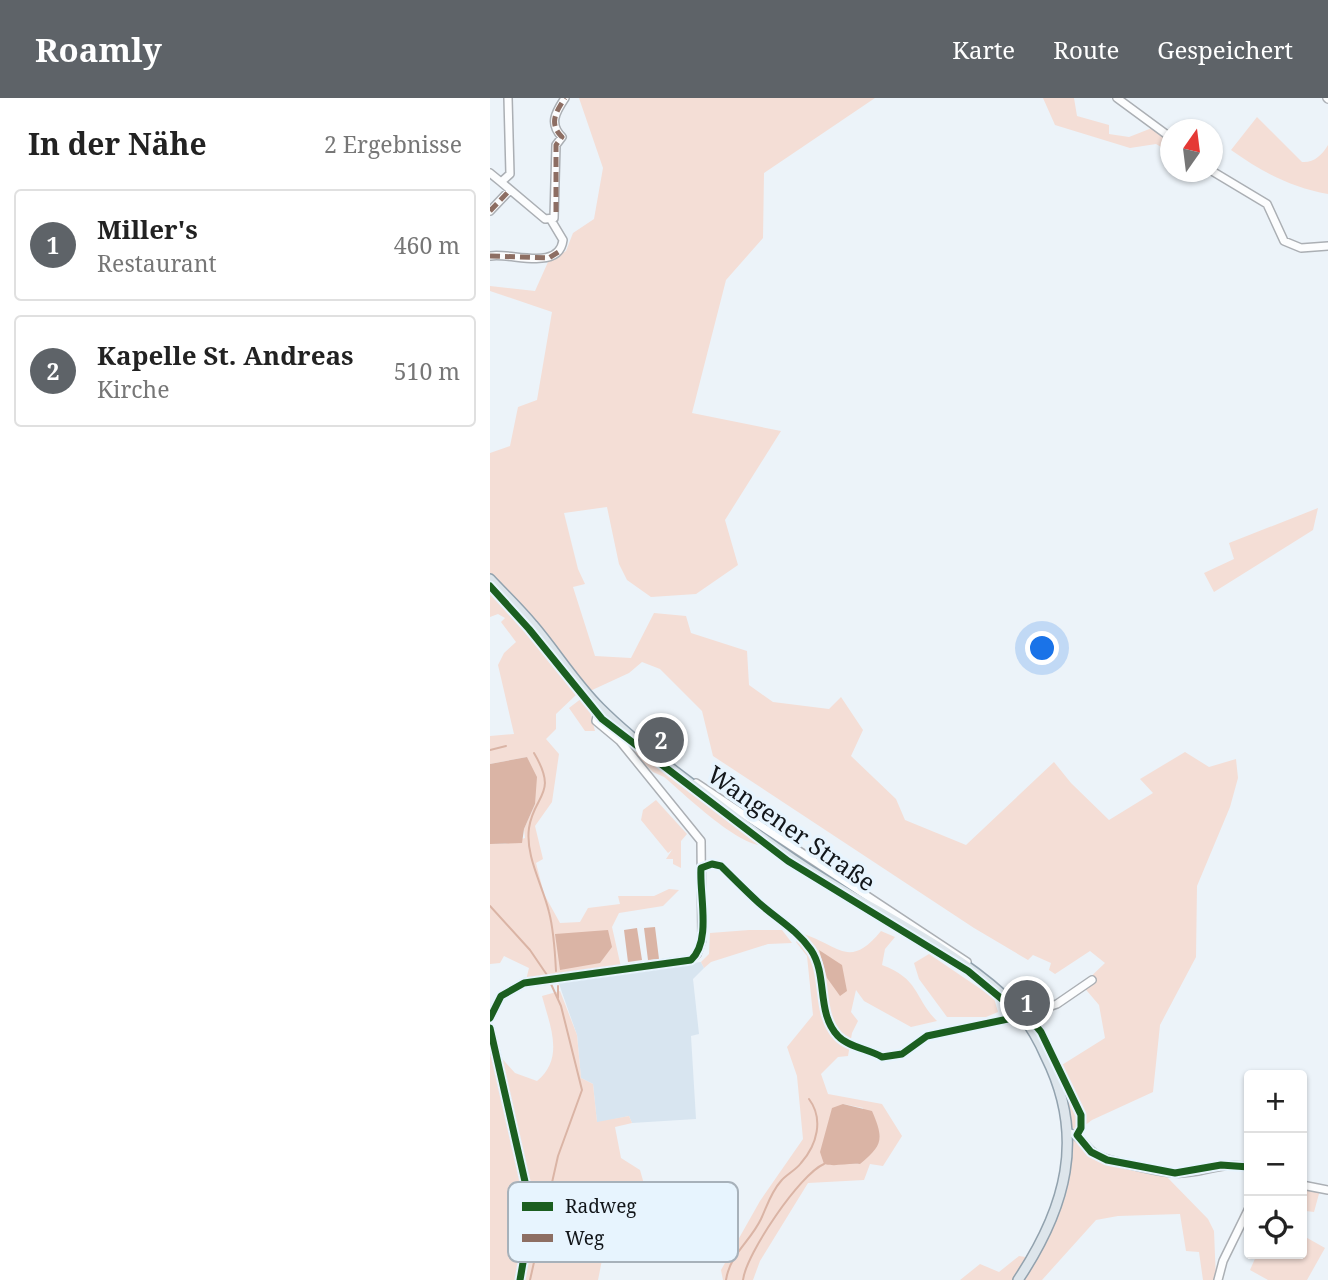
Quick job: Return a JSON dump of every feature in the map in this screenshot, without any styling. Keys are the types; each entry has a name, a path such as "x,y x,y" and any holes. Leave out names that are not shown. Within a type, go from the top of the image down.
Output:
{"main road":[{"name":"Wangener Straße","path":"490,579 534,625 599,708 686,780 790,858 969,968 1024,1016 1058,1083 1073,1133 1061,1193 1042,1240 1018,1280"}],"street":[{"path":"501,182 510,169 508,98"},
{"path":"551,220 556,212 556,145 562,137 556,132 555,115 565,98"},
{"path":"1116,98 1160,129"},
{"path":"490,173 545,219 551,220 563,240 560,251 548,258 490,256"},
{"path":"1223,177 1267,204 1284,241 1301,248 1328,246"},
{"path":"490,211 509,191"},
{"path":"490,1018 498,999 511,988 524,983 691,960 697,954 702,940 701,841 620,741 596,721 599,708"},
{"path":"1024,1016 1057,1004 1092,980"},
{"path":"490,1028 525,1182"},
{"path":"1073,1133 1091,1152 1107,1160 1175,1173 1221,1165 1244,1167"},
{"path":"1307,1186 1328,1190"},
{"path":"1218,1280 1227,1253 1244,1218"},
{"path":"520,1280 523,1262"}],"shaded area":[{"path":"579,98 875,98 764,173 763,238 726,280 692,413 781,431 725,520 738,565 696,594 651,597 627,580 619,564 607,507 564,513 578,569 585,584 573,587 595,656 631,658 654,613 686,616 691,633 747,651 749,685 773,702 829,709 841,697 863,730 851,756 896,799 905,820 966,845 1054,762 1071,783 1109,820 1153,793 1140,779 1185,752 1209,767 1236,759 1238,778 1230,807 1197,886 1196,957 1160,1025 1153,1092 1092,1120 1076,1132 1072,1127 1057,1068 1105,1038 1099,1005 1082,985 1105,963 1090,951 1055,974 1049,970 1051,963 1033,955 1028,960 974,928 713,756 702,711 660,669 642,662 629,673 590,691 490,579 490,453 510,446 518,407 537,400 552,312 490,291 490,286 535,291 548,262 566,251 573,233 594,219 603,168"},
{"path":"1043,98 1074,98 1077,116 1109,125 1109,134 1129,137 1152,128 1160,135 1160,146 1156,144 1130,148 1055,125"},
{"path":"1257,117 1302,162 1317,158 1328,145 1328,194 1277,178 1231,150"},
{"path":"1318,508 1313,530 1214,592 1204,573 1234,559 1229,543"},
{"path":"490,588 528,629 577,694 556,714 556,729 546,739 559,754 552,802 535,826 543,859 536,863 544,894 560,923 580,922 588,908 620,904 618,896 654,896 669,889 679,890 663,906 619,913 612,927 621,967 526,980 529,968 504,956 500,963 490,964 490,844 505,844 525,838 524,829 535,804 527,757 490,764 490,736 514,734 498,665 504,653 516,642 501,622 505,618 498,614 490,617"},
{"path":"582,698 590,711 595,731 585,731 569,708"},
{"path":"601,720 765,846 753,844 726,829 664,777 653,772"},
{"path":"527,757 537,777 535,804 524,829 522,843 490,844 490,764"},
{"path":"656,800 687,834 681,841 681,868 673,864 673,859 666,859 672,850 668,853 641,820 643,810"},
{"path":"655,927 659,959 648,960 644,928"},
{"path":"637,928 642,960 628,962 624,930"},
{"path":"608,930 612,947 600,963 560,970 555,934"},
{"path":"782,930 792,943 768,944 711,962 704,968 701,962 709,954 710,933"},
{"path":"881,931 895,937 885,949 882,965 894,970 910,983 937,1021 911,1027 864,1001 856,990 851,1012 858,1021 852,1033 848,1056 838,1057 821,1074 828,1094 882,1104 902,1136 883,1166 870,1164 864,1180 808,1183 760,1261 753,1280 723,1280 721,1270 726,1262 738,1262 738,1240 760,1201 803,1139 797,1076 787,1047 813,1015 807,956 796,942 800,933 843,951 860,950","holes":["843,1104 863,1108 860,1164 844,1163"]},
{"path":"819,950 842,965 847,991 840,996 827,978"},
{"path":"929,954 994,998 998,1012 986,1017 947,1017 919,979 914,963"},
{"path":"701,962 704,968 693,979 699,1034 691,1036 696,1119 632,1123 629,1116 597,1123 593,1084 581,1078 577,1035 558,981"},
{"path":"560,991 577,1035 581,1078 593,1084 597,1122 629,1116 632,1123 615,1127 621,1158 640,1170 643,1182 508,1182 508,1262 602,1262 598,1280 490,1280 490,1045 515,1073 537,1081 546,1072 553,1052 551,1030 542,996"},
{"path":"843,1104 872,1111 880,1135 879,1141 873,1152 860,1164 824,1164 820,1152 832,1108"},
{"path":"1075,1136 1091,1152 1168,1173 1166,1176 1208,1219 1214,1231 1216,1280 1203,1280 1199,1252 1186,1251 1180,1214 1118,1216 1096,1220 1042,1280 960,1280 980,1264 999,1272 1019,1256 1032,1258 1071,1153 1071,1137"},
{"path":"1307,1187 1320,1190 1314,1212 1307,1211"},
{"path":"1307,1238 1325,1248 1307,1280 1268,1280 1250,1270 1255,1259 1307,1259"}],"waterway":[{"path":"490,750 506,746"},
{"path":"534,753 541,767 545,786 532,817 528,839 551,919 556,971"},
{"path":"490,906 530,950 547,975"},
{"path":"551,984 561,1006 582,1090 558,1156 552,1182"},
{"path":"558,986 558,998"},
{"path":"738,1252 757,1227 774,1190 807,1156 815,1140 816,1115 809,1099"},
{"path":"743,1280 754,1252 776,1216 802,1183 824,1164"},
{"path":"530,1280 534,1262"},
{"path":"726,1280 732,1262"}],"marked path":[{"path":"556,212 556,145 562,137 556,128 555,118 565,98"},
{"path":"490,211 509,191"},
{"path":"490,256 549,258 560,251"}],"cycle path":[{"path":"490,586 529,629 602,719 788,861 968,971 1003,1000 1018,1017"},
{"path":"490,1018 501,996 524,983 691,960 697,952 703,929 701,868 712,864 721,866 811,950 819,971 824,1005 831,1027 847,1043 882,1057 902,1054 927,1036 1027,1015 1041,1032 1081,1115 1081,1128 1077,1135 1091,1152 1107,1160 1175,1173 1221,1165 1244,1167"},
{"path":"490,1028 525,1182"},
{"path":"520,1280 523,1262"}],"place":[{"name":"Kapelle St. Andreas","path":"661,740"},
{"name":"Miller's","path":"1027,1003"}]}
